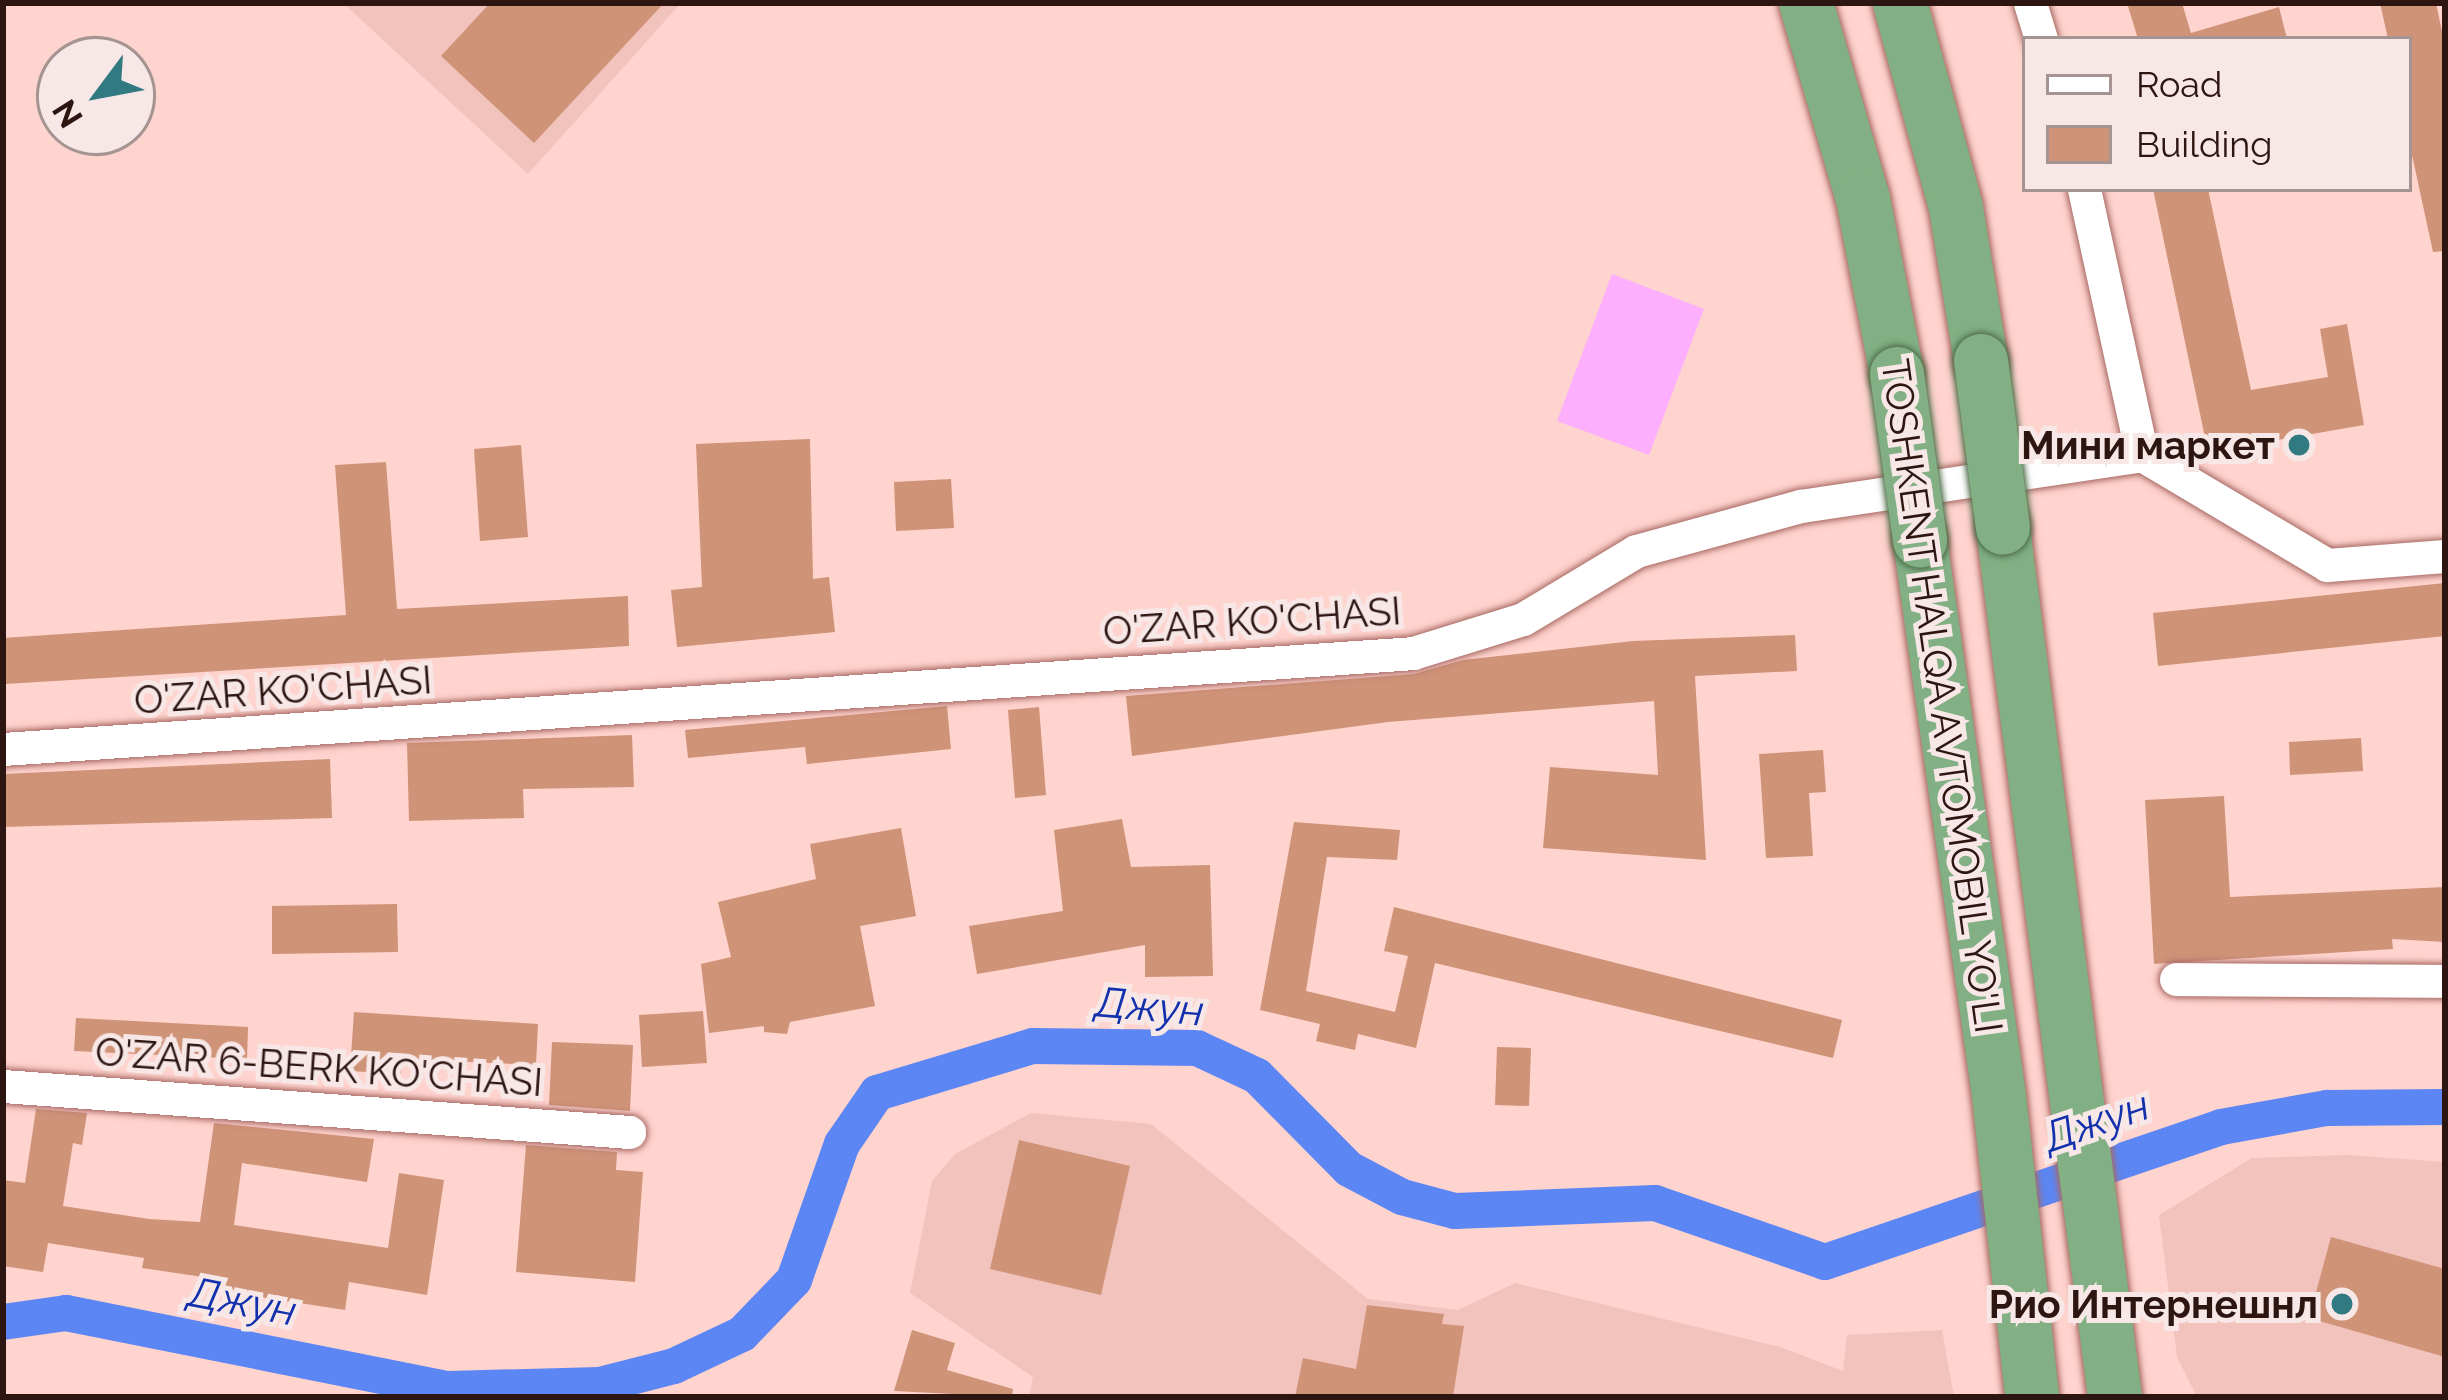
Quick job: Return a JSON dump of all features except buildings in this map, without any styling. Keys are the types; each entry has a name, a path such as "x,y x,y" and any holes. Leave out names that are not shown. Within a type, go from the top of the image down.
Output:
{"highway":[{"name":"TOSHKENT HALQA AVTOMOBIL YO'LI","path":"1806,3 1863,199 1897,374 1999,1096 2025,1386"},
{"name":"TOSHKENT HALQA AVTOMOBIL YO'LI","path":"1900,3 1956,208 1981,361 2121,1383"}],"street":[{"path":"2030,3 2040,36"},
{"path":"2085,192 2142,454 2326,565 2445,556"},
{"name":"O'ZAR KO'CHASI","path":"3,749 1413,653 1523,619 1636,551 1801,506 2142,454"},
{"path":"2176,979 2445,981"},
{"name":"O'ZAR 6-BERK KO'CHASI","path":"3,1086 629,1132"}],"shaded area":[{"path":"343,3 681,3 528,174"},
{"path":"1612,274 1704,309 1649,455 1557,421"},
{"path":"1031,1113 1151,1124 1368,1299 1458,1310 1515,1283 1780,1347 1843,1371 1847,1335 1942,1330 1954,1397 1029,1397 1033,1377 910,1293 932,1181 955,1154"},
{"path":"2347,1155 2445,1162 2445,1397 2197,1397 2177,1357 2159,1215 2252,1158"}],"waterway":[{"name":"Джун","path":"3,1322 66,1313 448,1389 600,1385 674,1366 742,1334 794,1280 842,1144 877,1093 1033,1046 1197,1048 1257,1076 1349,1169 1402,1197 1455,1211 1655,1203 1825,1262 2221,1127 2327,1108 2445,1107"}],"place":[{"name":"Мини маркет","path":"2299,445"},
{"name":"Рио Интернешнл","path":"2342,1304"}]}
